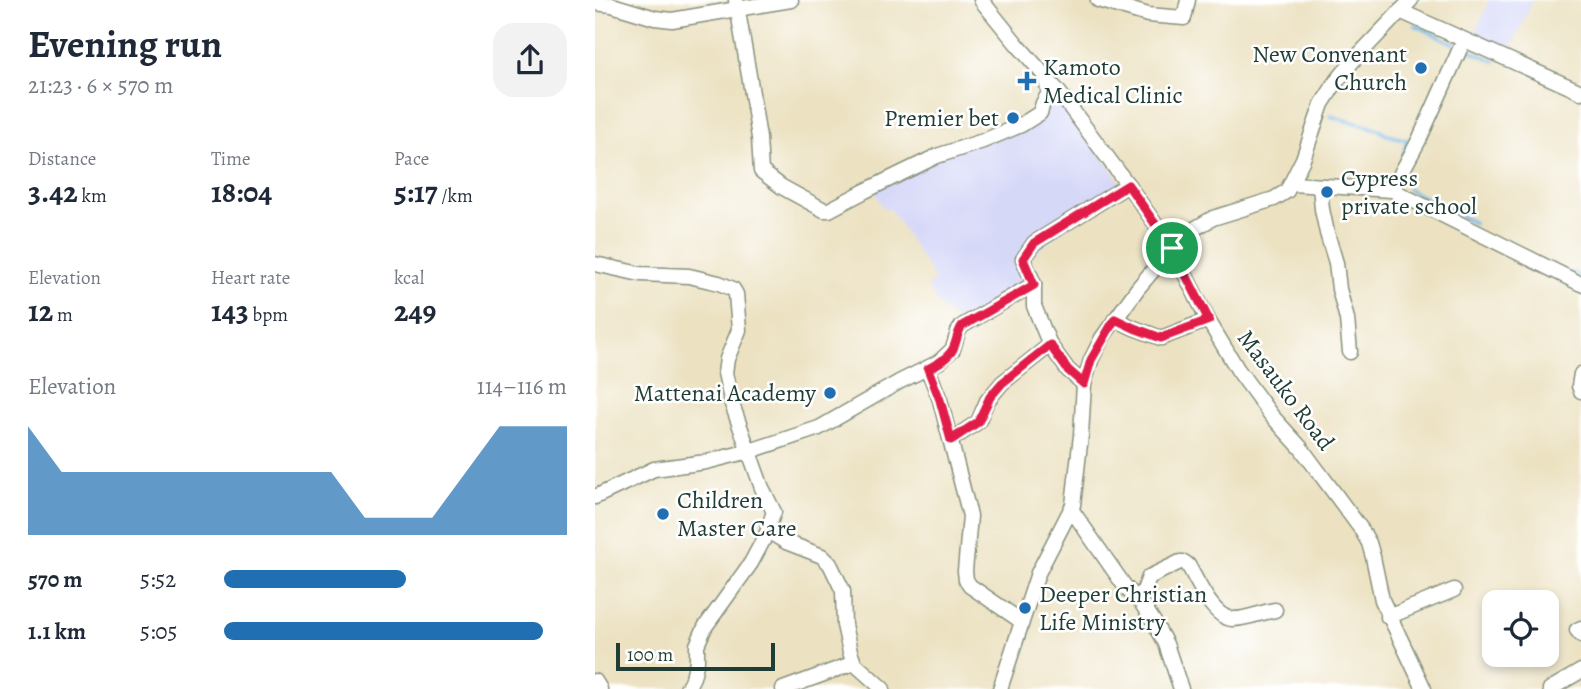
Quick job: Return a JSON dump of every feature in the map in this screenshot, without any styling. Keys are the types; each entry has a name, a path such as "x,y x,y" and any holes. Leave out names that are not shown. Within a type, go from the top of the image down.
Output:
{"street":[{"path":"595,3 672,20 736,5 791,0"},
{"path":"1098,0 1148,15 1184,18 1188,0"},
{"path":"999,689 1045,557 1074,500 1084,384 1091,360 1115,319 1137,288 1172,248 1203,223 1282,195 1292,184 1303,159 1322,104 1344,71 1411,0"},
{"name":"Masauko Road","path":"985,1 1068,104 1128,185 1172,248 1238,370 1259,400 1301,448 1361,529 1369,543 1388,617 1424,689"},
{"path":"736,5 759,138 761,171 782,187 824,210 937,156 1021,125 1040,113 1049,93 1044,75"},
{"path":"1399,11 1581,92"},
{"path":"1392,190 1419,139 1464,40"},
{"path":"1292,184 1392,190 1581,285"},
{"path":"1084,384 1068,370 1050,345 1034,306 1034,285 1023,259 1030,247 1128,185"},
{"path":"1320,186 1322,209 1347,319 1350,352"},
{"path":"595,264 640,274 688,276 719,283 733,289 738,298 739,330 727,359 725,373 732,404 762,488 774,512 768,531 751,563 705,627 697,645 697,661 687,689"},
{"path":"595,497 654,469 706,463 750,452 819,428 899,382 928,369 953,349 962,326 1034,285"},
{"path":"1115,319 1161,338 1209,320"},
{"path":"951,440 978,422 990,397 1002,383 1050,345"},
{"path":"928,369 940,400 970,516 966,580 970,586 1021,621"},
{"path":"1581,374 1581,391"},
{"path":"1071,509 1126,588 1140,601 1166,644 1181,689"},
{"path":"768,531 786,542 818,554 830,564 844,594 845,625 854,663 883,689"},
{"path":"1140,601 1149,576 1184,562 1213,606 1226,617 1236,619 1275,610"},
{"path":"1388,617 1454,590"},
{"path":"1581,628 1577,630 1581,635"},
{"path":"783,689 854,663"},
{"path":"1550,689 1581,671"},
{"path":"595,681 600,689"}],"shaded area":[{"path":"1489,0 1533,0 1508,55 1472,40"},
{"path":"1062,97 1121,184 1025,261 1035,282 959,324 935,301 928,285 935,280 890,209 884,209 873,188"}],"waterway":[{"path":"1415,25 1459,46"},
{"path":"1464,48 1495,61"},
{"path":"1330,116 1407,140 1402,159"},
{"path":"1408,189 1474,223"},
{"path":"1572,272 1581,276"}],"place":[{"name":"New Convenant Church","path":"1421,68"},
{"name":"Kamoto Medical Clinic","path":"1027,81"},
{"name":"Premier bet","path":"1013,118"},
{"name":"Cypress private school","path":"1327,192"},
{"name":"Mattenai Academy","path":"830,393"},
{"name":"Children Master Care","path":"663,514"},
{"name":"Deeper Christian Life Ministry","path":"1025,608"}],"route":[{"path":"1128,185 1172,248 1209,320 1161,338 1115,319 1091,360 1084,384 1060,361 1050,345 1012,373 990,397 978,422 951,440 928,369 953,349 962,326 1034,285 1023,259 1034,243 1128,185"}]}
